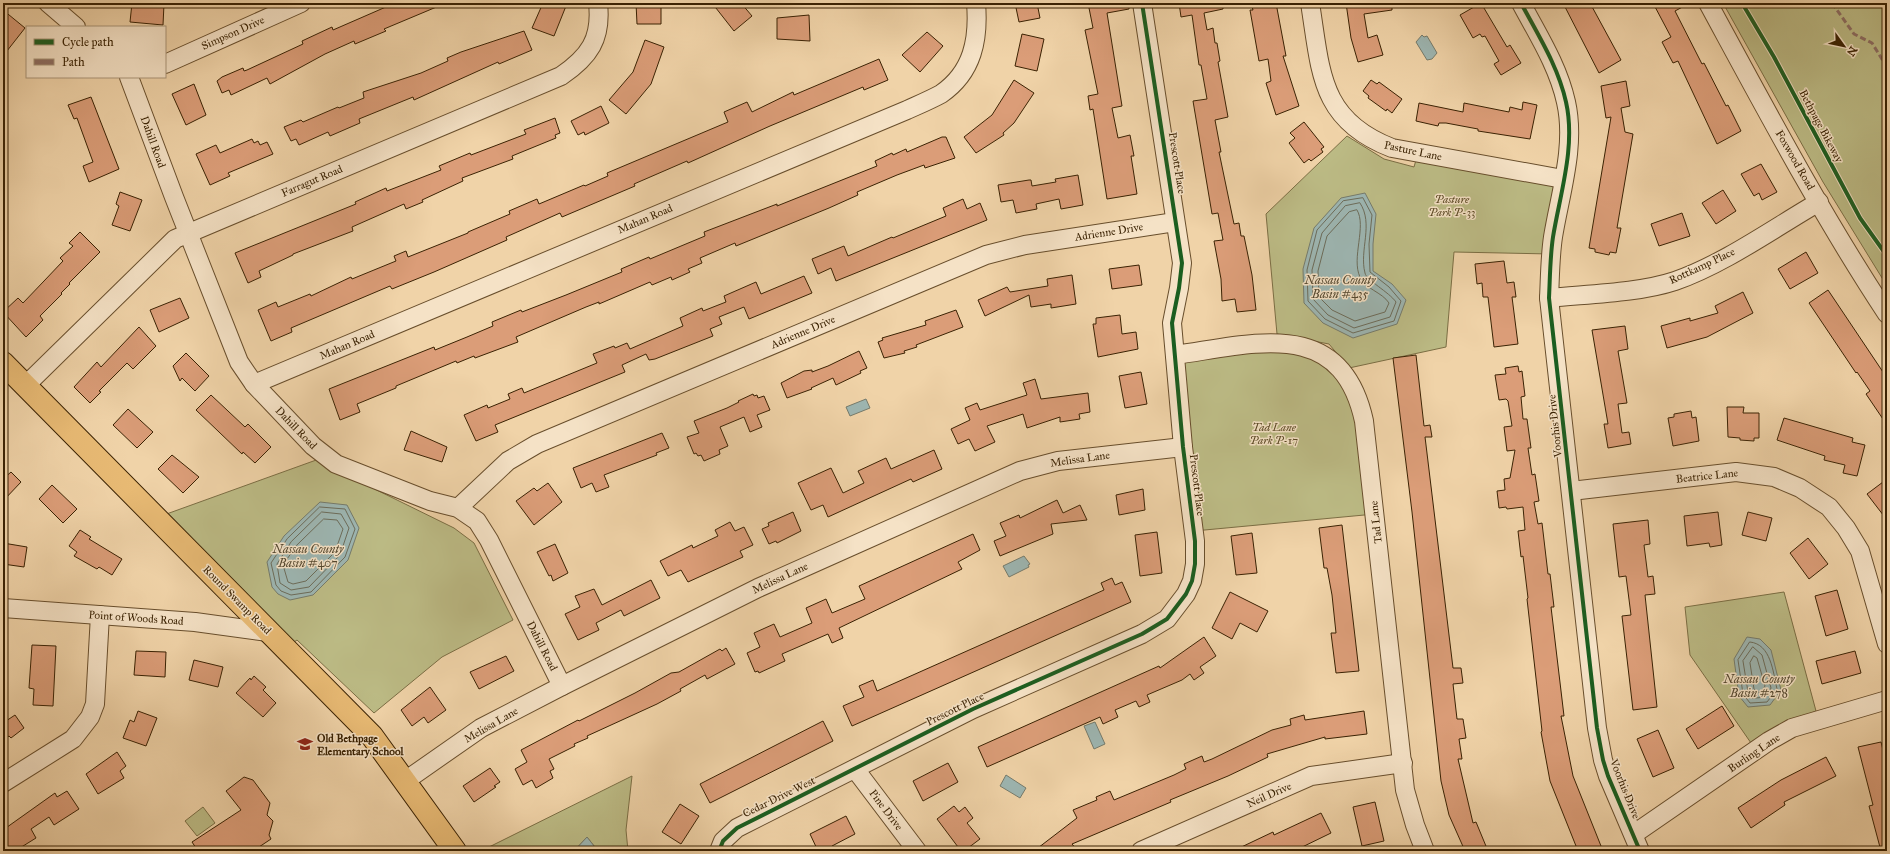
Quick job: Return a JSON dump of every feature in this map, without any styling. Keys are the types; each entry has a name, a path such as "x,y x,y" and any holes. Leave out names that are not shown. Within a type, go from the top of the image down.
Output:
{"main road":[{"name":"Round Swamp Road","path":"3,363 372,736 455,851"}],"street":[{"path":"48,3 75,26"},
{"name":"Simpson Drive","path":"166,64 301,3"},
{"name":"Farragut Road","path":"25,386 161,251 175,239 561,76 578,65 589,51 597,30 598,3"},
{"name":"Mahan Road","path":"254,384 907,110 940,94 956,81 968,64 975,47 977,36 976,3"},
{"name":"Prescott Place","path":"855,769 973,709 1142,634 1167,619 1186,594 1192,581 1195,564 1195,541 1183,447 1172,323 1182,263 1142,3"},
{"name":"Pasture Lane","path":"1310,3 1322,77 1327,91 1336,108 1344,118 1352,127 1365,136 1392,148 1563,178"},
{"name":"Voorhis Drive","path":"1521,3 1556,67 1566,104 1569,124 1563,178 1553,240 1549,298 1597,728 1603,760 1608,776 1640,851"},
{"name":"Foxwood Road","path":"1708,3 1818,202 1887,314"},
{"name":"Dahill Road","path":"132,78 188,233 239,362 254,384 313,446 336,464 430,501 458,508 477,521 489,540 562,686"},
{"name":"Rottkamp Place","path":"1549,298 1638,289 1675,281 1720,260 1818,202"},
{"name":"Adrienne Drive","path":"458,508 508,462 537,444 986,255 1025,245 1175,222"},
{"name":"Tad Lane","path":"1175,355 1258,344 1296,344 1320,352 1334,362 1343,372 1353,388 1360,405 1364,421 1405,790 1415,825 1425,851"},
{"name":"Melissa Lane","path":"405,782 481,728 562,686 758,588 1020,471 1058,461 1183,447"},
{"name":"Beatrice Lane","path":"1571,491 1736,472 1749,472 1774,477 1800,488 1828,508 1846,528 1860,551 1887,644"},
{"name":"Point of Woods Road","path":"3,608 195,622 268,632"},
{"path":"3,783 73,739 90,717 95,704 100,615"},
{"name":"Burling Lane","path":"1634,834 1769,741 1792,728 1887,700"},
{"name":"Neil Drive","path":"1141,851 1311,776 1403,763"},
{"name":"Cedar Drive West","path":"718,851 723,842 737,828 855,769"},
{"name":"Pine Drive","path":"855,769 917,851"}],"green space":[{"path":"1723,3 1887,3 1887,286 1823,182"},
{"name":"Pasture Park P-33","path":"1347,136 1384,159 1414,167 1418,153 1563,179 1551,254 1454,252 1446,347 1349,368 1329,344 1277,334 1266,214"},
{"name":"Tad Lane Park P-17","path":"1296,344 1353,388 1375,514 1194,531 1175,355"},
{"path":"319,459 336,470 454,528 474,543 513,620 442,657 374,713 297,640 290,645 161,516"},
{"path":"1784,592 1816,711 1751,743 1690,655 1685,607"},
{"path":"632,776 626,830 628,851 598,851 587,837 574,851 481,851"},
{"path":"203,807 215,823 197,836 185,821"}],"water":[{"path":"1422,35 1424,37 1427,36 1437,53 1432,59 1427,60 1416,42"},
{"name":"Nassau County Basin #435","path":"1365,193 1376,214 1373,244 1373,271 1392,284 1406,300 1397,324 1353,338 1323,323 1304,303 1303,269 1314,228 1341,198"},
{"path":"866,399 870,408 850,416 846,407"},
{"name":"Nassau County Basin #407","path":"320,502 347,505 359,528 348,560 313,595 290,600 278,594 272,587 267,562 284,536"},
{"path":"1024,556 1030,564 1028,565 1029,567 1009,577 1003,566"},
{"name":"Nassau County Basin #278","path":"1747,637 1760,639 1771,650 1781,690 1770,705 1748,707 1739,696 1734,659"},
{"path":"1095,722 1105,744 1094,749 1084,726"},
{"path":"1006,775 1026,788 1020,798 1000,786"},
{"path":"587,837 598,851 574,851"}],"building":[{"path":"132,3 164,4 163,25 130,22"},
{"path":"395,3 446,3 384,29 386,31 355,44 354,41 325,54 270,84 267,78 231,95 229,90 222,93 217,81 222,77 243,68 244,71 247,70 303,44 302,41 332,27 333,30"},
{"path":"543,3 559,3 566,6 554,36 532,28"},
{"path":"636,3 658,3 658,7 661,7 661,24 637,24"},
{"path":"712,3 741,3 752,16 734,31"},
{"path":"1015,3 1037,3 1040,18 1019,22"},
{"path":"1088,3 1129,3 1129,9 1107,13 1122,106 1112,108 1118,138 1130,135 1134,156 1131,156 1137,194 1107,199 1093,109 1090,110 1088,96 1098,94 1085,30 1093,28"},
{"path":"1179,3 1223,3 1223,9 1204,13 1207,30 1213,28 1215,43 1217,43 1220,61 1218,62 1228,117 1215,120 1221,152 1219,152 1234,224 1239,223 1241,236 1244,236 1252,275 1256,310 1237,312 1235,299 1222,301 1221,279 1214,241 1223,240 1218,213 1212,214 1193,101 1207,99 1201,65 1199,65 1192,15 1181,17"},
{"path":"1251,3 1276,3 1286,56 1283,56 1299,106 1276,115 1266,83 1271,81 1268,59 1259,61 1250,10 1253,10"},
{"path":"1346,3 1392,3 1392,10 1364,14 1368,38 1377,35 1383,55 1358,62 1351,38"},
{"path":"1481,3 1507,47 1510,45 1521,63 1501,75 1494,64 1499,61 1485,36 1482,37 1480,34 1473,38 1460,15"},
{"path":"1563,3 1590,3 1621,60 1599,73"},
{"path":"1653,3 1690,3 1675,11 1702,64 1704,63 1726,106 1728,105 1741,131 1717,144 1678,61 1673,63 1662,42 1671,37"},
{"path":"3,10 25,28 3,56"},
{"path":"809,15 810,41 777,39 777,18"},
{"path":"524,31 532,50 499,64 498,62 414,100 413,97 359,119 360,123 330,136 328,132 299,145 296,139 291,141 284,127 301,120 303,122 364,98 363,92 421,73 448,61 447,58 461,52"},
{"path":"927,32 943,46 920,72 902,55"},
{"path":"1022,34 1044,39 1037,71 1015,66"},
{"path":"645,40 664,47 651,84 626,114 609,100 633,72"},
{"path":"879,59 888,80 864,90 863,87 770,126 688,163 687,161 634,184 635,186 562,217 560,213 506,237 507,240 434,272 392,289 390,286 291,328 292,332 271,341 258,310 276,302 278,307 310,294 311,296 351,277 352,279 396,261 394,256 406,251 408,257 468,233 510,214 509,211 537,199 539,204 584,185 585,186 608,176 607,173 728,122 724,112 747,102 752,112 793,92 794,95"},
{"path":"1014,80 1034,93 1014,123 1003,133 1004,135 976,153 964,137 992,115"},
{"path":"1371,80 1377,84 1379,82 1402,99 1392,113 1387,109 1386,111 1368,98 1369,96 1363,91"},
{"path":"1626,81 1630,106 1621,108 1625,132 1633,134 1617,228 1621,228 1616,253 1610,252 1609,255 1595,252 1595,249 1589,248 1611,117 1606,118 1601,86"},
{"path":"194,84 206,115 186,125 172,94"},
{"path":"91,97 119,169 89,182 83,166 93,162 77,118 74,119 68,105"},
{"path":"1523,102 1537,105 1530,139 1478,131 1478,129 1446,123 1439,123 1438,126 1416,121 1419,103 1463,112 1464,103 1509,112 1510,107 1522,110"},
{"path":"601,106 609,123 585,135 584,132 578,135 571,121"},
{"path":"555,118 560,133 555,135 556,138 512,156 513,159 462,178 463,181 422,200 423,202 406,209 404,204 352,227 353,231 293,254 259,271 261,277 248,283 235,253 356,204 355,202 386,188 387,191 441,170 439,166 470,153 471,155 526,134 524,130"},
{"path":"1304,122 1324,147 1321,149 1323,152 1311,161 1309,159 1304,163 1289,143 1295,138 1290,133"},
{"path":"942,137 946,137 955,158 925,168 924,165 897,175 857,192 858,195 829,208 736,246 735,243 700,258 702,263 688,269 690,272 672,280 671,277 652,285 650,282 516,337 518,342 475,358 474,356 457,363 456,361 396,386 396,388 357,404 360,412 340,420 329,389 434,347 435,350 467,337 493,326 492,322 521,310 522,312 566,295 622,272 621,269 649,257 650,259 705,236 704,232 777,204 777,206 877,166 875,161 892,153 893,155 906,149 907,152"},
{"path":"252,139 254,143 258,141 260,145 267,142 273,154 228,173 230,176 210,185 196,154 216,145 220,153"},
{"path":"1761,164 1777,192 1762,200 1759,193 1754,196 1741,174"},
{"path":"1078,175 1083,205 1061,209 1059,199 1036,204 1037,209 1016,213 1013,200 1001,202 998,185 1031,180 1032,186 1056,182 1055,179"},
{"path":"1723,190 1736,211 1716,224 1702,203"},
{"path":"120,192 142,200 130,231 112,225 119,206 116,204"},
{"path":"963,199 967,209 980,203 987,220 836,281 831,268 818,274 812,259 844,246 848,256 946,216 943,208"},
{"path":"1682,213 1690,236 1659,246 1651,224"},
{"path":"80,232 100,252 69,283 70,284 61,293 62,294 40,316 43,320 26,337 3,312 18,298 23,303 63,261 60,258 73,246 69,243"},
{"path":"1806,252 1818,273 1790,289 1778,269"},
{"path":"1504,261 1507,283 1514,282 1516,297 1512,297 1518,344 1494,347 1488,297 1483,297 1482,283 1477,284 1475,264"},
{"path":"1139,265 1142,285 1112,289 1109,269"},
{"path":"1072,275 1076,304 1051,308 1051,304 1031,307 1029,295 985,316 978,300 1007,287 1010,292 1048,286 1047,279"},
{"path":"804,276 812,293 749,319 744,307 719,317 722,324 710,329 713,336 655,359 649,360 646,354 622,365 625,372 495,425 498,432 476,441 464,415 487,405 488,408 510,399 508,394 522,388 524,393 597,363 593,354 627,343 630,349 683,326 680,318 702,308 703,311 726,302 724,296 756,282 761,294"},
{"path":"1828,290 1887,378 1887,425 1866,394 1870,391 1857,372 1856,373 1809,303"},
{"path":"1743,292 1753,313 1707,337 1667,348 1661,326 1690,318 1690,321 1718,313 1715,306"},
{"path":"180,298 189,318 159,332 150,310"},
{"path":"956,310 963,327 916,345 917,347 904,351 905,353 884,358 878,342 883,340 882,338 926,325 925,321"},
{"path":"1120,315 1122,334 1136,332 1138,349 1098,357 1093,324 1096,324 1096,318"},
{"path":"1625,326 1628,349 1618,351 1627,403 1618,404 1622,433 1629,432 1631,444 1608,448 1604,424 1608,424 1592,330"},
{"path":"139,327 156,346 133,369 127,363 99,391 101,392 90,403 74,387 97,362 101,367"},
{"path":"859,351 867,368 860,371 861,373 836,385 833,378 811,388 812,389 787,398 781,383 804,371 812,370 812,372"},
{"path":"186,353 209,376 195,391 182,378 180,381 173,366"},
{"path":"1416,355 1424,426 1430,425 1432,437 1425,437 1453,668 1461,668 1463,683 1453,684 1457,719 1463,719 1466,738 1459,739 1462,759 1458,759 1473,823 1476,822 1488,851 1465,851 1449,815 1441,781 1412,512 1393,358"},
{"path":"1518,366 1519,372 1522,371 1525,396 1521,397 1523,419 1527,419 1531,448 1528,448 1532,475 1535,474 1539,501 1534,502 1538,524 1542,523 1548,574 1550,574 1554,607 1551,607 1564,716 1561,716 1573,776 1603,851 1578,851 1550,781 1541,732 1528,598 1523,556 1521,557 1518,531 1525,530 1523,507 1507,509 1506,507 1499,508 1497,491 1505,490 1504,479 1510,478 1515,450 1507,451 1504,427 1512,426 1508,401 1506,399 1499,400 1495,375 1506,374 1505,368"},
{"path":"1141,372 1147,404 1125,408 1119,376"},
{"path":"1035,379 1041,399 1088,393 1090,412 1079,414 1080,419 1060,422 1060,417 1027,428 1023,414 987,426 995,442 975,451 969,439 958,444 951,429 970,420 965,408 977,403 980,410 1027,395 1023,383"},
{"path":"753,394 754,396 757,395 758,398 764,396 770,410 757,415 762,427 750,432 744,417 720,427 728,446 719,450 720,454 704,461 701,455 698,456 696,453 694,454 687,437 699,433 694,421 727,408"},
{"path":"211,395 245,427 248,424 271,447 255,463 243,452 242,454 196,410"},
{"path":"1727,407 1744,407 1743,413 1759,413 1759,438 1754,438 1754,441 1728,437"},
{"path":"128,409 153,432 137,448 113,425"},
{"path":"1691,411 1692,418 1696,417 1699,441 1673,446 1668,418 1674,417 1674,414"},
{"path":"1784,418 1853,438 1852,442 1865,445 1857,476 1843,473 1845,465 1824,460 1825,456 1777,440"},
{"path":"411,431 447,447 442,462 404,450"},
{"path":"662,433 669,448 656,453 657,455 604,475 609,487 596,492 592,483 581,488 573,468"},
{"path":"934,450 942,469 913,482 911,479 828,517 823,505 811,510 798,483 831,468 843,493 864,483 858,471 886,458 891,469"},
{"path":"172,455 199,477 183,493 158,469"},
{"path":"11,472 21,482 3,501 3,479"},
{"path":"1887,479 1887,520 1867,494"},
{"path":"548,483 562,502 534,525 516,501 534,488 537,491"},
{"path":"52,485 77,509 63,523 39,499"},
{"path":"1143,489 1145,510 1119,515 1116,495"},
{"path":"1057,500 1063,513 1080,505 1087,520 1051,524 1053,534 1000,556 994,541 1006,536 1000,523 1019,515 1020,518"},
{"path":"793,512 801,531 777,543 776,541 769,544 762,529 769,526 768,523"},
{"path":"1718,512 1722,545 1710,547 1709,543 1687,546 1684,516"},
{"path":"1748,512 1772,518 1766,541 1742,535"},
{"path":"1648,520 1650,544 1644,545 1648,577 1653,576 1655,594 1645,595 1657,707 1633,710 1622,616 1631,615 1626,576 1619,577 1613,524"},
{"path":"730,522 735,531 744,527 753,545 740,551 743,557 688,582 681,570 668,576 660,561 692,545 693,548 718,536 715,530"},
{"path":"1342,525 1359,671 1336,673 1331,633 1336,633 1332,595 1327,568 1324,568 1319,528"},
{"path":"80,530 91,537 89,539 122,559 112,575 99,567 97,569 74,556 77,552 69,546"},
{"path":"1157,532 1162,573 1140,576 1135,535"},
{"path":"1252,533 1257,573 1236,575 1231,536"},
{"path":"973,534 980,550 958,562 962,569 839,628 843,638 832,643 828,634 782,654 785,661 759,673 758,671 755,672 747,653 760,647 754,633 774,624 780,637 812,623 806,608 826,599 832,613 865,599 859,586"},
{"path":"1808,538 1828,564 1809,579 1790,553"},
{"path":"3,543 27,547 24,567 3,564"},
{"path":"555,544 568,573 553,581 537,552"},
{"path":"1112,578 1115,585 1122,582 1131,602 852,726 843,706 864,697 859,686 873,680 877,691 1104,590 1101,583"},
{"path":"651,580 660,598 624,616 621,610 596,623 599,630 578,640 565,614 580,607 575,596 594,589 602,605"},
{"path":"1837,590 1848,629 1826,636 1815,596"},
{"path":"1230,592 1268,611 1257,632 1240,623 1232,639 1212,628"},
{"path":"1204,637 1216,656 1200,667 1204,673 1194,680 1190,674 1182,680 1147,695 1150,702 1139,707 1136,701 1115,710 1118,717 1103,724 1100,717 987,767 978,747 1159,666 1160,668"},
{"path":"32,645 56,646 53,706 33,705 34,689 29,688"},
{"path":"726,648 735,664 707,679 705,675 680,689 681,691 657,704 587,736 588,738 574,744 575,746 549,759 554,769 550,771 553,778 536,788 532,780 523,785 515,769 527,762 521,750 578,720 579,721 635,693 671,673 679,672 720,649 722,651"},
{"path":"136,651 166,652 165,677 134,675"},
{"path":"1855,651 1861,673 1822,684 1816,661"},
{"path":"506,656 514,671 479,689 470,672"},
{"path":"194,660 223,667 218,687 189,680"},
{"path":"254,676 266,687 263,690 276,703 263,717 236,693 250,678 251,680"},
{"path":"430,687 446,710 428,723 424,717 412,726 401,710"},
{"path":"1722,706 1734,726 1698,749 1686,729"},
{"path":"138,711 157,718 146,746 123,738 130,720 134,722"},
{"path":"1364,711 1367,734 1325,739 1325,737 1267,754 1268,757 1228,776 1072,844 1078,851 1034,851 1077,818 1073,810 1097,800 1096,797 1110,791 1114,800 1186,769 1184,764 1202,756 1204,762 1272,730 1291,725 1290,719 1304,715 1305,720"},
{"path":"15,715 24,728 11,738 9,736 3,740 3,723"},
{"path":"823,721 833,741 710,803 700,784"},
{"path":"1658,730 1674,768 1653,777 1637,739"},
{"path":"1881,742 1887,766 1887,851 1881,851 1869,806 1873,805 1858,747"},
{"path":"117,752 126,766 120,771 124,778 98,794 86,774"},
{"path":"1826,757 1836,776 1784,802 1785,805 1751,828 1738,808 1781,780"},
{"path":"948,763 958,782 923,801 913,781"},
{"path":"490,768 500,782 494,786 496,787 474,802 463,786"},
{"path":"244,777 253,780 270,803 267,815 273,821 269,835 271,839 253,851 198,851 192,842 241,810 226,791"},
{"path":"67,791 79,809 54,825 49,817 31,829 36,838 15,851 7,851 3,844 3,830 55,793 57,797"},
{"path":"1375,802 1384,841 1362,846 1353,807"},
{"path":"680,804 699,816 681,844 662,832"},
{"path":"954,806 959,812 965,807 973,818 967,823 980,839 964,851 961,851 937,819"},
{"path":"1321,813 1331,833 1294,851 1233,851 1273,832 1274,835"},
{"path":"846,816 855,834 832,846 835,851 818,851 810,834"}],"marked path":[{"path":"1832,3 1854,34 1872,43 1885,64 1887,82"},
{"path":"1887,100 1884,135 1887,141"}],"cycle path":[{"path":"719,851 723,841 737,828 973,709 1142,634 1167,619 1186,594 1192,581 1195,564 1195,541 1183,447 1172,323 1182,263 1142,3"},
{"path":"1521,3 1553,63 1566,102 1569,119 1566,170 1553,237 1549,298 1597,728 1603,760 1608,776 1640,851"},
{"name":"Bethpage Bikeway","path":"1742,3 1774,57 1860,218 1887,256"}],"place":[{"name":"Old Bethpage Elementary School","path":"305,744"}]}
